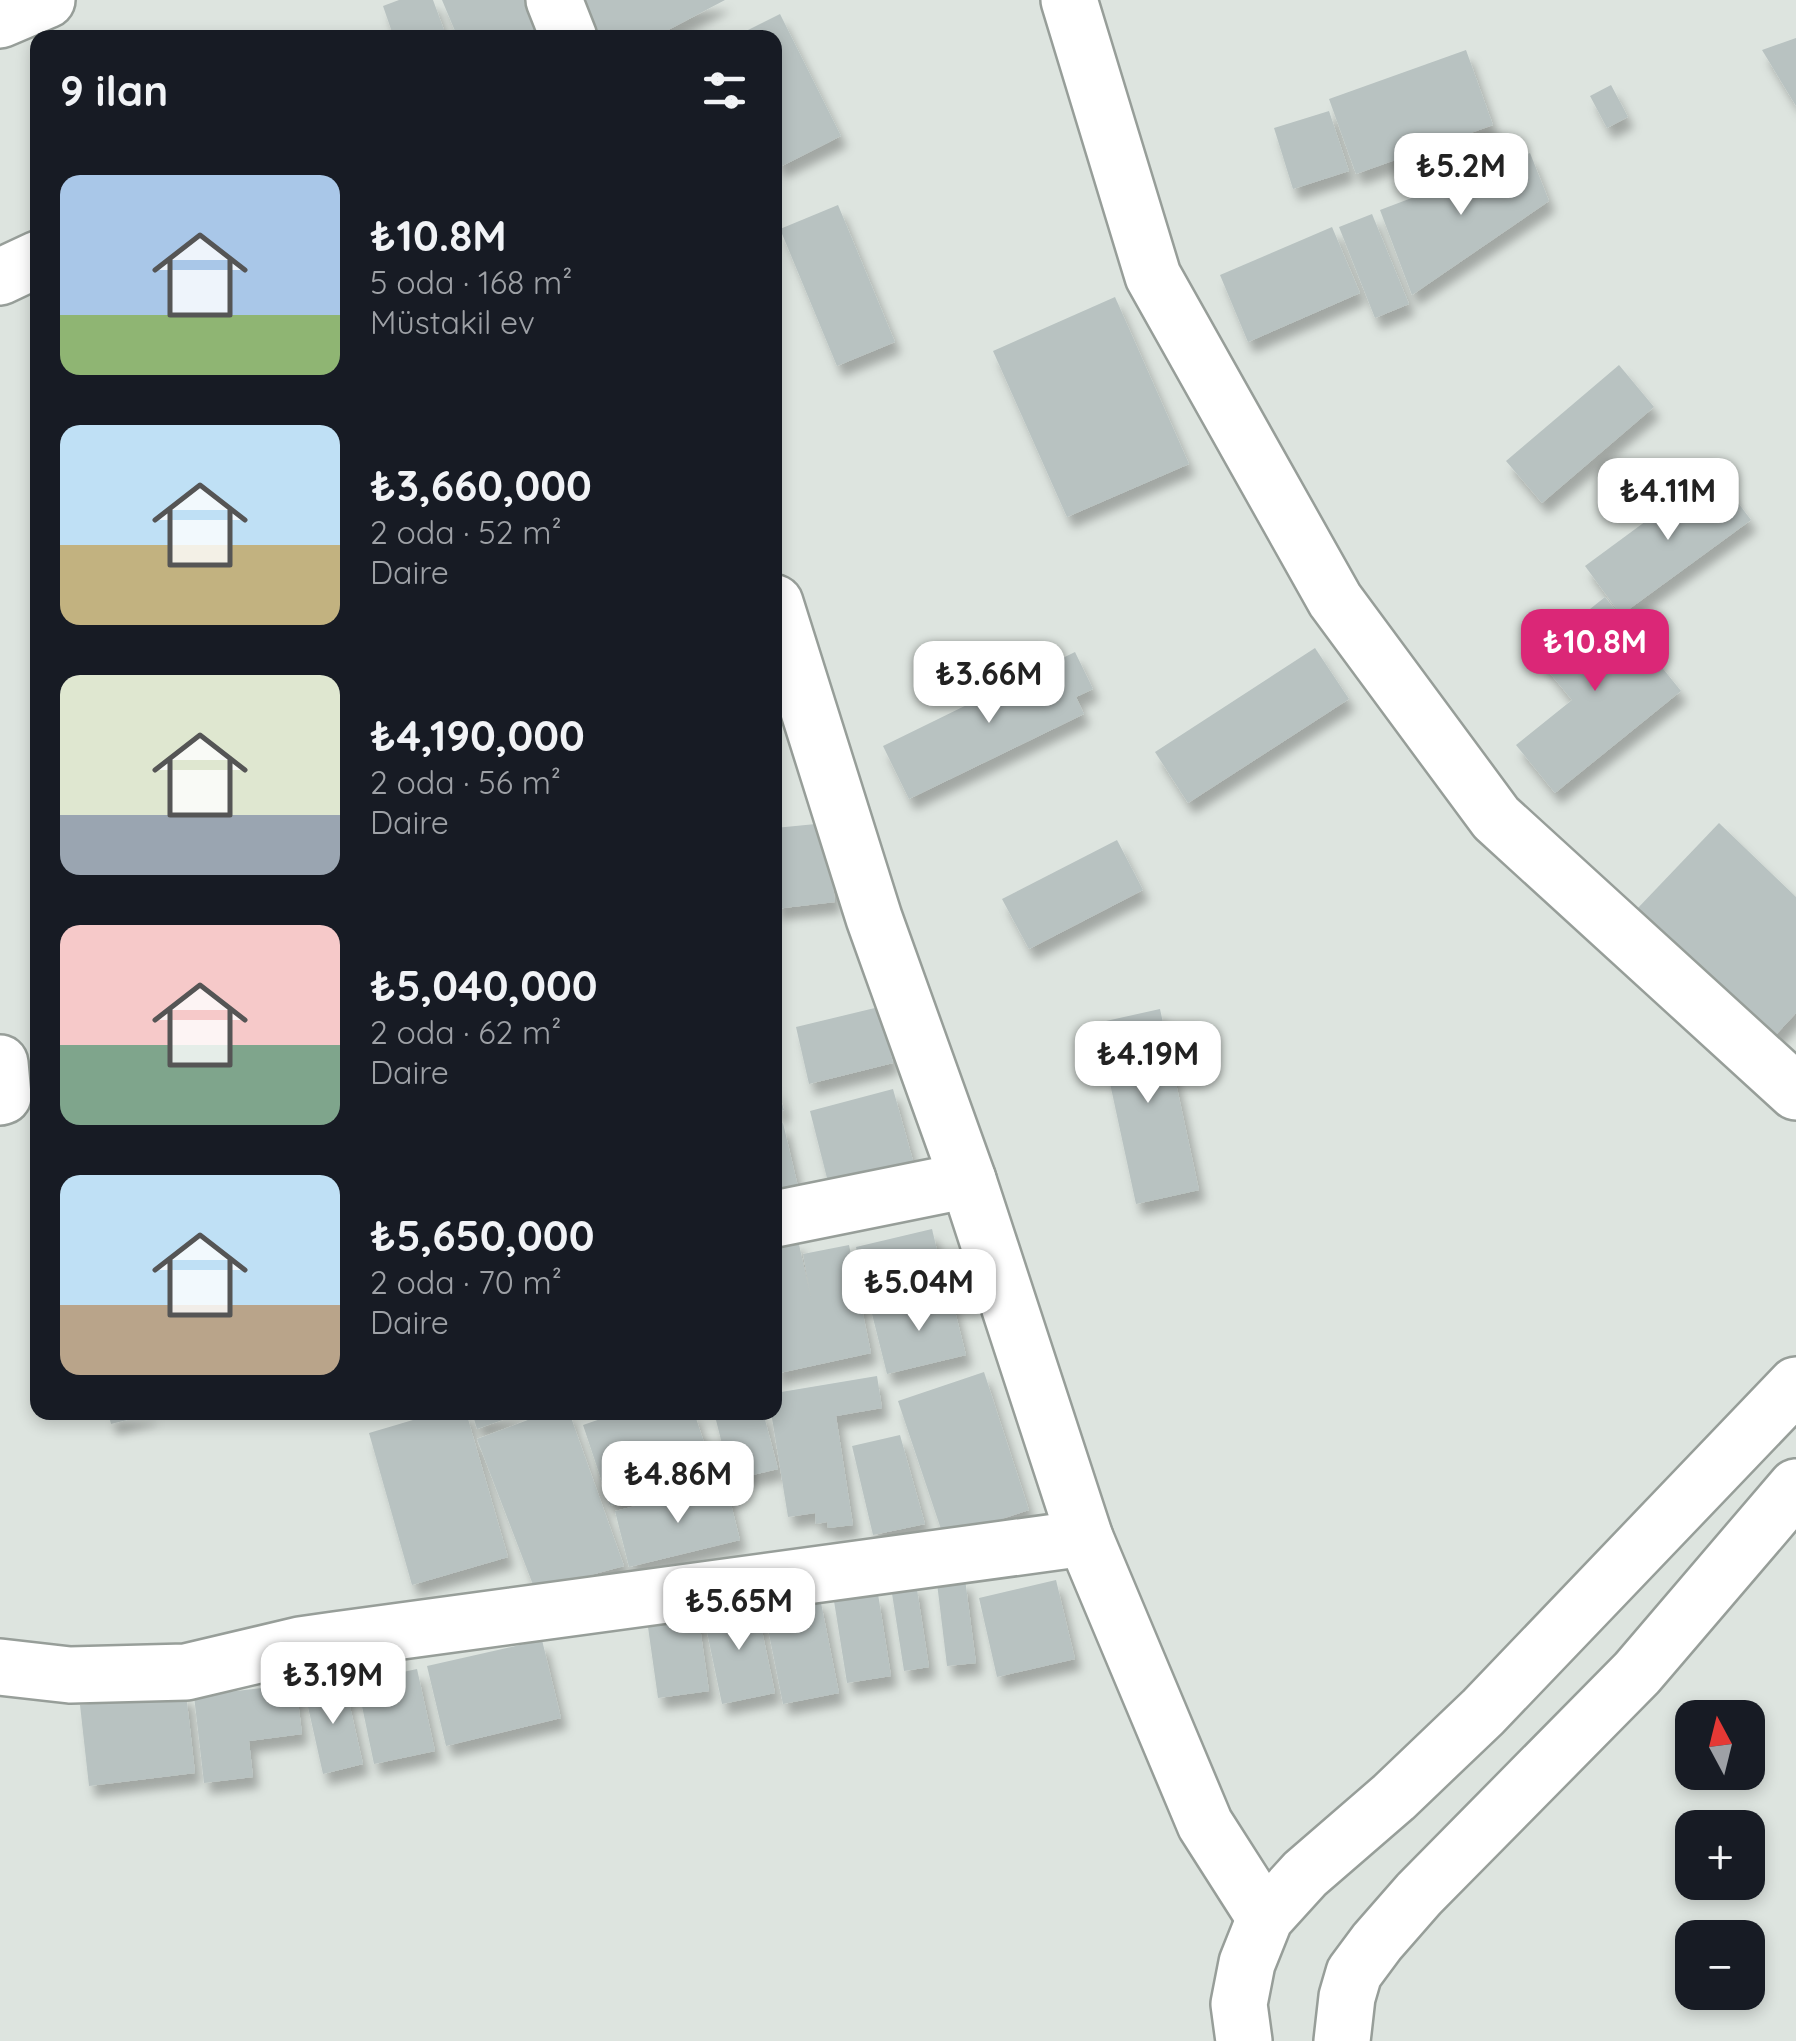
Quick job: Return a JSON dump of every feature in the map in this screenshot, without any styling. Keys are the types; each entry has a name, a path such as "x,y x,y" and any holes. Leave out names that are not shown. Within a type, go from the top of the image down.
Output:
{"street":[{"path":"0,20 47,0"},
{"path":"554,0 566,30"},
{"path":"1069,0 1153,276 1335,600 1496,818 1796,1092"},
{"path":"0,277 30,263"},
{"path":"782,626 874,918 968,1180 1084,1538 1204,1824 1265,1918"},
{"path":"0,1063 0,1098"},
{"path":"782,1219 968,1180"},
{"path":"1244,2041 1239,2004 1247,1964 1265,1918 1304,1874 1484,1712 1796,1384"},
{"path":"1342,2041 1354,1973 1377,1942 1637,1673 1796,1487"},
{"path":"0,1667 70,1675 186,1672 300,1645 1084,1538"}],"building":[{"path":"399,0 433,0 444,30 391,30 383,6"},
{"path":"442,0 526,0 539,30 455,30"},
{"path":"577,0 725,0 668,30 590,30"},
{"path":"780,14 841,136 782,166 782,30 748,30"},
{"path":"1796,38 1796,106 1762,50"},
{"path":"1466,50 1493,125 1356,174 1329,99"},
{"path":"1611,85 1628,117 1607,128 1590,96"},
{"path":"1329,111 1349,171 1293,189 1274,128"},
{"path":"1530,153 1549,201 1412,295 1380,210"},
{"path":"838,205 895,342 837,366 782,228"},
{"path":"1372,214 1409,304 1375,318 1339,227"},
{"path":"1332,227 1360,293 1248,342 1220,275"},
{"path":"1115,297 1189,464 1067,517 993,351"},
{"path":"1619,365 1654,407 1542,503 1506,461"},
{"path":"1714,471 1751,520 1621,615 1585,566"},
{"path":"1605,597 1681,691 1555,793 1516,745 1572,700 1534,654"},
{"path":"1315,648 1349,699 1188,803 1155,752"},
{"path":"1075,652 1093,689 1076,697 1084,714 909,799 883,746"},
{"path":"826,823 835,902 782,908 782,827"},
{"path":"1719,823 1796,897 1796,1013 1772,1039 1636,910"},
{"path":"1117,840 1143,890 1029,949 1002,899"},
{"path":"879,1007 893,1063 809,1084 796,1027"},
{"path":"1160,1009 1199,1190 1136,1204 1097,1023"},
{"path":"893,1089 914,1164 829,1186 810,1111"},
{"path":"782,1123 799,1191 782,1195"},
{"path":"932,1229 946,1288 870,1307 856,1247"},
{"path":"798,1240 811,1298 803,1254 849,1245 871,1353 782,1372 782,1244"},
{"path":"951,1295 966,1355 887,1374 872,1314"},
{"path":"984,1372 1029,1510 944,1538 898,1401"},
{"path":"877,1376 882,1408 836,1416 853,1525 828,1528 827,1522 816,1524 815,1513 788,1517 772,1420 782,1420 782,1392"},
{"path":"413,1420 468,1420 508,1557 412,1585 369,1433"},
{"path":"474,1420 502,1420 477,1429"},
{"path":"528,1420 572,1420 624,1566 535,1590 477,1439"},
{"path":"598,1420 697,1420 714,1473 610,1506 583,1425"},
{"path":"716,1420 765,1420 778,1469 731,1480"},
{"path":"900,1435 925,1524 873,1535 852,1446"},
{"path":"726,1484 740,1540 629,1567 615,1511"},
{"path":"965,1579 976,1663 947,1666 937,1583"},
{"path":"1056,1580 1075,1659 997,1677 979,1598"},
{"path":"916,1583 929,1667 904,1671 891,1587"},
{"path":"878,1594 891,1676 847,1683 834,1601"},
{"path":"820,1598 839,1693 783,1704 764,1609"},
{"path":"756,1602 775,1693 722,1704 703,1613"},
{"path":"698,1613 709,1691 658,1698 647,1620"},
{"path":"542,1640 561,1718 446,1746 427,1666"},
{"path":"417,1669 435,1751 374,1764 357,1682"},
{"path":"344,1680 363,1764 323,1774 304,1689"},
{"path":"296,1684 302,1734 249,1741 253,1777 204,1783 194,1696"},
{"path":"186,1693 195,1773 89,1786 80,1705"}]}
